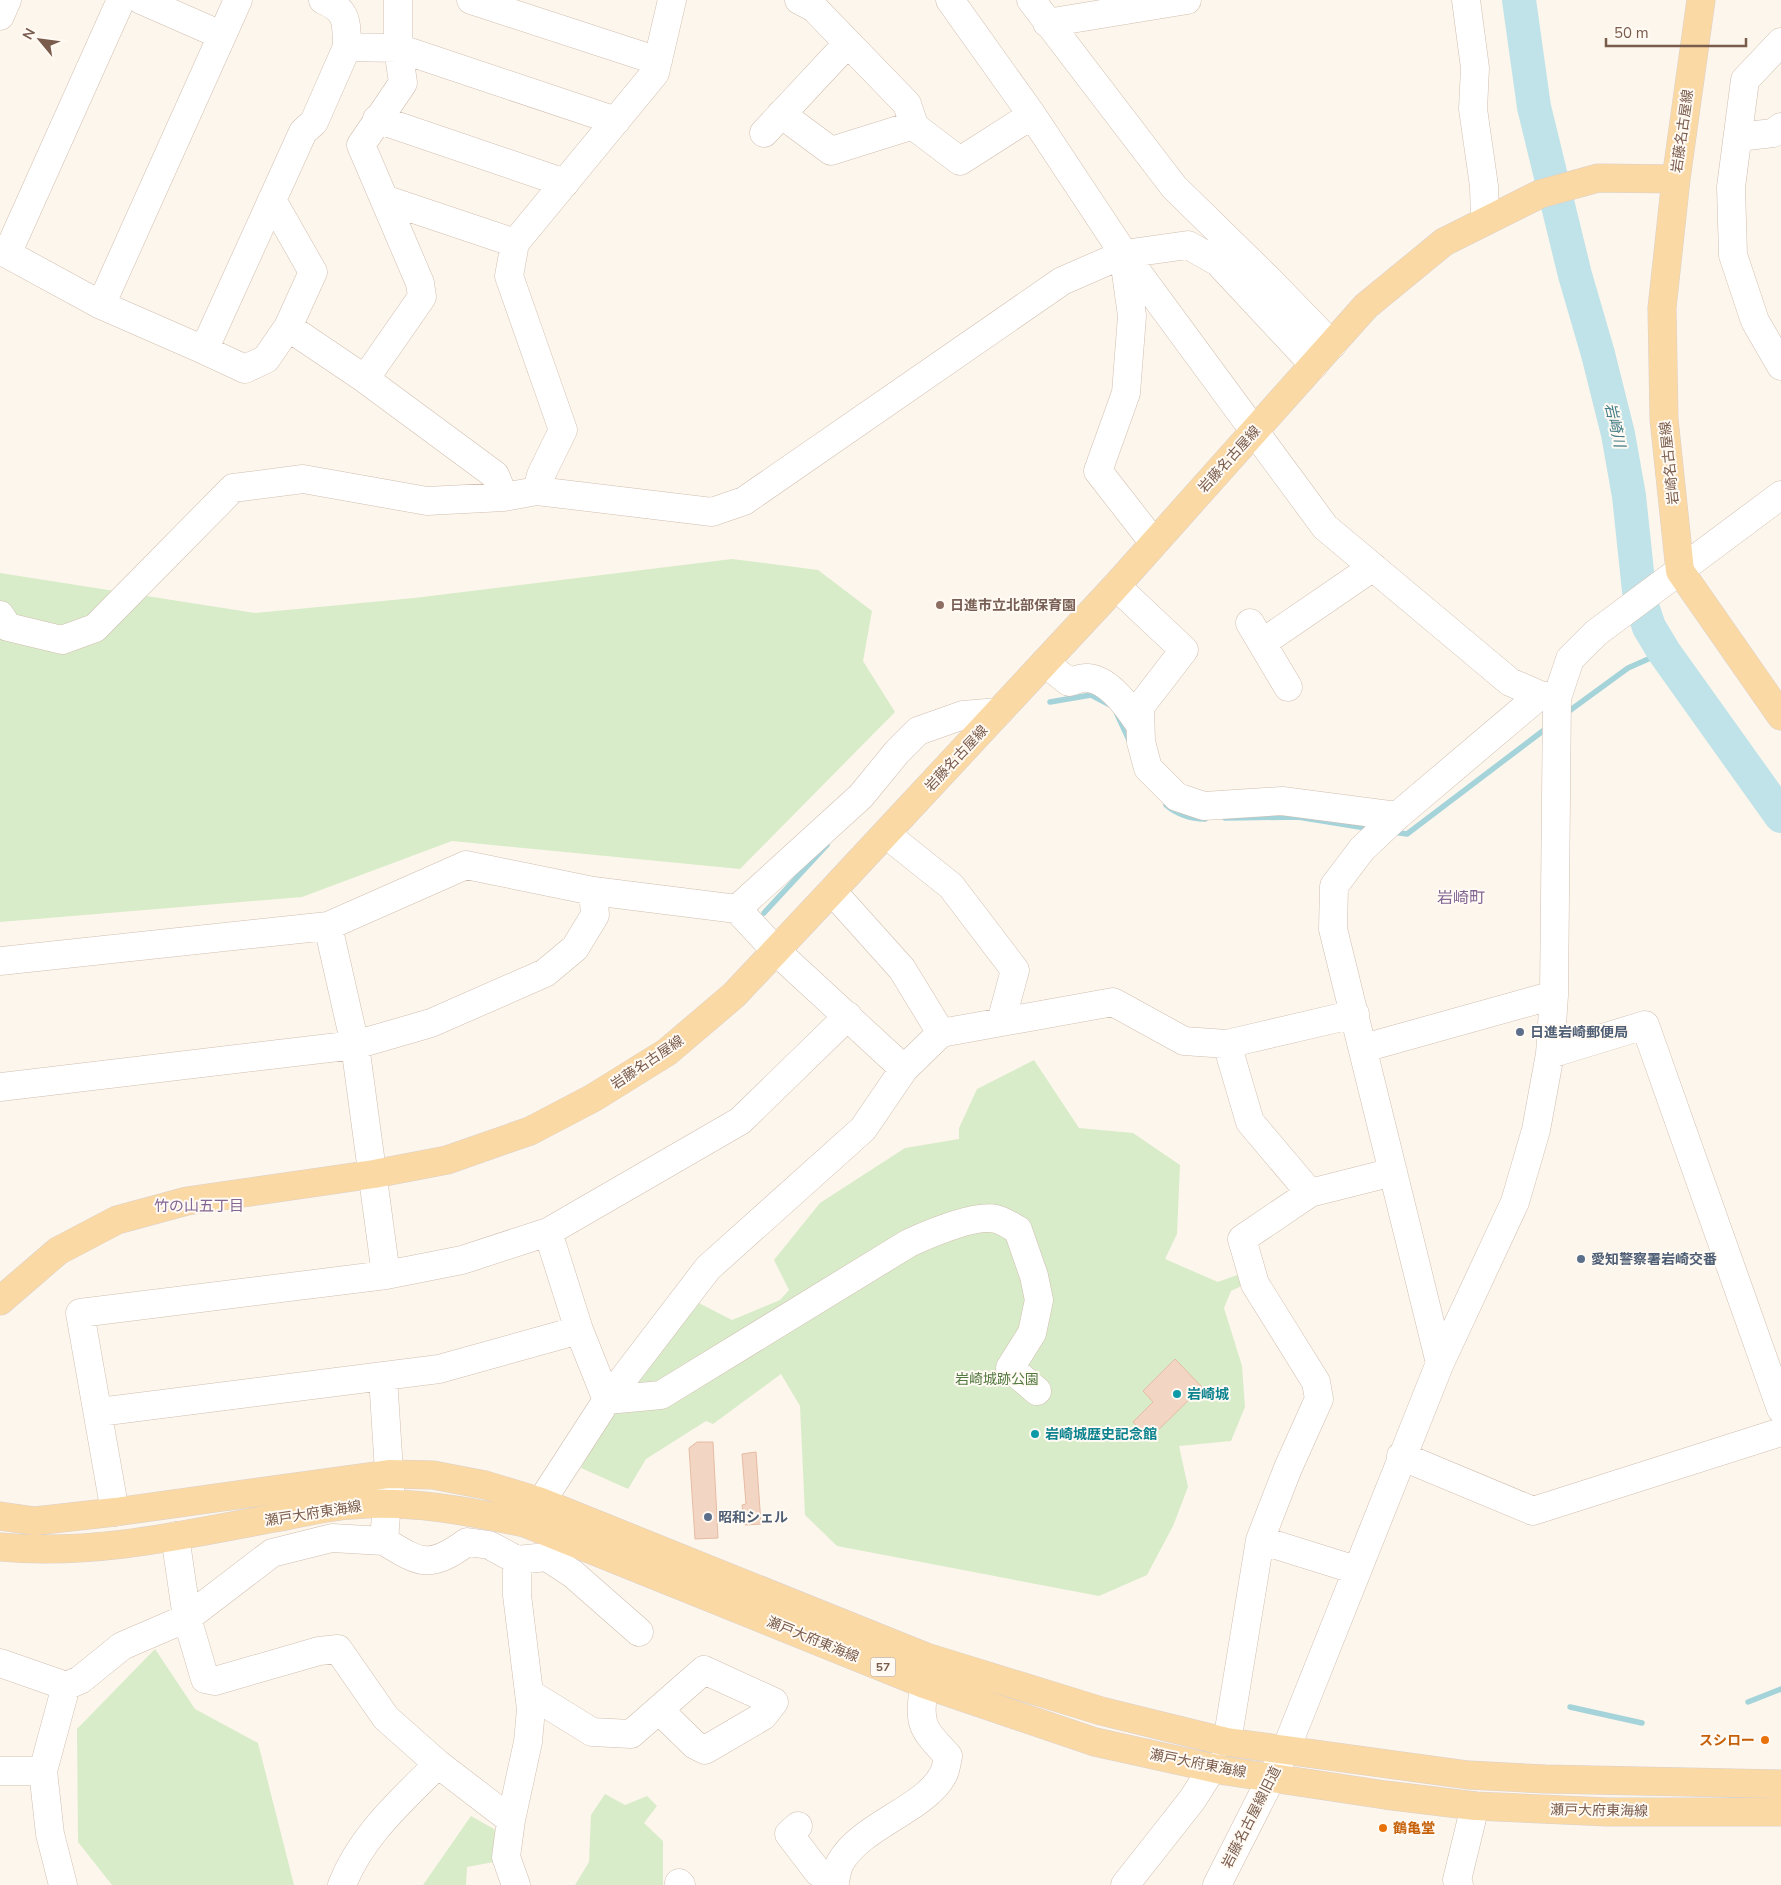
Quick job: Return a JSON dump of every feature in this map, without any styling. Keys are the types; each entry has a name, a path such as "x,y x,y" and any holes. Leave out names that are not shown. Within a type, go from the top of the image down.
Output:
{"main road":[{"name":"岩藤名古屋線","path":"0,1301 58,1251 117,1220 187,1201 374,1174 446,1160 530,1131 594,1098 667,1052 734,995 886,834 1116,586 1366,306 1444,242 1540,194 1598,178 1676,179 1701,0"},
{"name":"岩崎名古屋線","path":"1676,179 1662,308 1664,419 1673,576 1781,716"},
{"name":"瀬戸大府東海線","path":"0,1516 35,1521 116,1512 389,1474 433,1475 485,1485 541,1502 926,1657 1101,1711 1227,1742 1468,1775 1545,1779 1781,1784"},
{"name":"瀬戸大府東海線","path":"0,1546 49,1550 104,1547 350,1505 391,1503 481,1514 525,1523 924,1684 1094,1742 1213,1767 1272,1777 1386,1795 1475,1806 1608,1812 1781,1812"}],"street":[{"path":"0,16 7,0"},
{"path":"121,0 3,252 101,305 245,369 266,359 288,327 313,272 272,200"},
{"path":"141,0 221,35"},
{"path":"101,305 238,0"},
{"path":"204,350 303,132 314,122 347,47 346,18 336,5 323,0"},
{"path":"365,379 422,297 420,283 361,145 376,119 403,83 398,48 398,0"},
{"path":"471,0 658,61"},
{"path":"537,491 541,475 563,430 509,276 515,243 655,74 672,0"},
{"path":"799,0 814,8 907,104 914,125 960,161 1032,116"},
{"path":"950,0 1032,116 1124,254 1253,432 1325,527 1510,682 1553,707"},
{"path":"1031,0 1174,187 1269,280 1323,355"},
{"path":"1047,23 1187,0"},
{"path":"1466,0 1475,68 1473,109 1484,186 1493,216"},
{"path":"1781,42 1745,80 1731,187 1733,255 1755,321 1781,366"},
{"path":"847,44 772,124 831,151 914,125"},
{"path":"347,47 398,48 616,121"},
{"path":"376,119 565,183"},
{"path":"1739,137 1773,133 1781,127"},
{"path":"384,199 515,243"},
{"path":"0,615 8,627 62,640 95,628 233,488 304,479 427,501 504,497 537,491 712,512 744,501 1062,281 1124,254 1188,245 1218,262 1323,355"},
{"path":"1124,254 1132,316 1126,393 1098,471 1154,543"},
{"path":"288,327 365,379 495,475 504,497"},
{"path":"1440,1363 1364,1048 1333,929 1334,886 1362,849 1386,826 1553,707 1570,660 1596,633 1781,495"},
{"path":"1288,687 1256,633 1372,567"},
{"path":"1116,586 1184,650 1140,707 1141,742 1148,768 1177,797 1204,806 1282,801 1386,826"},
{"path":"1045,663 1069,682 1089,678 1108,687 1126,704 1140,725"},
{"name":"岩藤名古屋線旧道","path":"1217,1885 1286,1749 1401,1456 1440,1363 1515,1202 1536,1130 1550,1054 1554,995 1553,707"},
{"path":"737,909 861,796 897,752 918,731 963,715 999,712"},
{"path":"886,834 951,886 1015,970 1001,1022"},
{"path":"0,961 328,926 466,865 593,891 737,909 776,951 904,1069"},
{"path":"0,1087 355,1045 431,1023 545,973 575,948 595,915 593,891"},
{"path":"832,891 902,969 941,1033"},
{"path":"328,926 355,1045 374,1174 386,1275"},
{"path":"1364,1048 1554,995"},
{"path":"541,1502 608,1400 708,1268 863,1128 904,1069 941,1033 1113,1002 1184,1041 1227,1044 1355,1014"},
{"path":"116,1512 80,1313 386,1275 462,1260 548,1232 740,1121 848,1016"},
{"path":"1550,1054 1646,1025 1781,1409"},
{"path":"1227,1044 1250,1122 1310,1193"},
{"path":"1227,1742 1260,1540 1288,1468 1319,1399 1316,1382 1255,1284 1242,1239 1310,1193 1393,1172"},
{"path":"608,1400 661,1394 909,1243 936,1230 961,1223 996,1219 1018,1230 1034,1276 1039,1300 1032,1332 1010,1368 1037,1391"},
{"path":"548,1232 579,1330 608,1400"},
{"path":"99,1412 439,1369 579,1330"},
{"path":"382,1377 391,1503 386,1515 384,1541"},
{"path":"1401,1456 1533,1511 1781,1432"},
{"path":"175,1536 187,1618 205,1679 215,1681 319,1651 338,1649 386,1718 438,1764 511,1820"},
{"path":"0,1663 66,1686 80,1680 122,1646 187,1618 272,1553 332,1538 384,1541 417,1561 436,1559 453,1552 467,1542 489,1545 517,1560 547,1557 574,1574 639,1632"},
{"path":"1260,1540 1356,1570"},
{"path":"516,1885 506,1857 511,1820 528,1742 531,1709 517,1595 517,1560"},
{"path":"798,1826 789,1834 818,1872 834,1884 840,1863 850,1851 870,1832 923,1797 944,1774 948,1756 924,1730 920,1714 924,1684"},
{"path":"63,1885 50,1834 43,1771 66,1686"},
{"path":"529,1692 592,1732 631,1734 659,1710"},
{"path":"342,1885 349,1867 379,1823 438,1764"},
{"path":"1125,1885 1192,1800 1213,1767"},
{"path":"0,1771 43,1771"},
{"path":"1459,1885 1457,1880 1475,1806"}],"green space":[{"path":"732,559 818,570 872,611 863,661 895,712 740,869 452,841 302,897 0,922 0,573 255,613 414,598"},
{"name":"岩崎城跡公園","path":"1034,1060 1079,1128 1133,1133 1180,1165 1177,1234 1165,1259 1218,1282 1248,1271 1258,1278 1231,1291 1224,1308 1242,1366 1245,1407 1231,1441 1179,1446 1188,1487 1173,1526 1147,1575 1099,1596 837,1546 805,1515 800,1406 781,1374 713,1424 706,1421 646,1459 628,1489 581,1468 616,1398 691,1299 732,1320 780,1300 789,1290 774,1260 820,1203 905,1148 959,1139 959,1128 977,1089"},
{"path":"155,1649 195,1709 258,1743 294,1885 112,1885 78,1842 77,1729"},
{"path":"605,1794 625,1805 647,1796 657,1806 644,1823 663,1841 663,1885 575,1885 589,1862 591,1815"},
{"path":"471,1816 501,1833 499,1861 467,1867 466,1885 423,1885"}],"building":[{"path":"1175,1359 1202,1387 1149,1439 1133,1422 1153,1402 1143,1391"},
{"path":"697,1442 713,1442 718,1538 695,1539 689,1448"},
{"path":"756,1452 761,1524 745,1525 742,1505 746,1504 742,1454"}],"waterway":[{"name":"岩崎川","path":"1519,0 1534,107 1575,275 1598,354 1618,434 1629,496 1640,600 1649,627 1664,652 1781,816"},
{"path":"1565,714 1628,668 1664,652"},
{"path":"1050,702 1091,695 1112,706"},
{"path":"1117,714 1129,740"},
{"path":"1393,832 1407,834 1548,727"},
{"path":"1166,805 1184,815 1205,819"},
{"path":"1225,818 1298,817 1372,829"},
{"path":"764,913 827,845"},
{"path":"1748,1702 1781,1689"},
{"path":"1570,1707 1642,1723"}],"place":[{"name":"日進市立北部保育園","path":"940,605"},
{"name":"日進岩崎郵便局","path":"1520,1032"},
{"name":"愛知警察署岩崎交番","path":"1581,1259"},
{"name":"岩崎城","path":"1177,1394"},
{"name":"岩崎城歴史記念館","path":"1035,1434"},
{"name":"昭和シェル","path":"708,1517"},
{"name":"スシロー","path":"1765,1740"},
{"name":"鶴亀堂","path":"1383,1828"}],"district":[{"name":"岩崎町","path":"1461,897"},
{"name":"竹の山五丁目","path":"199,1206"}]}
